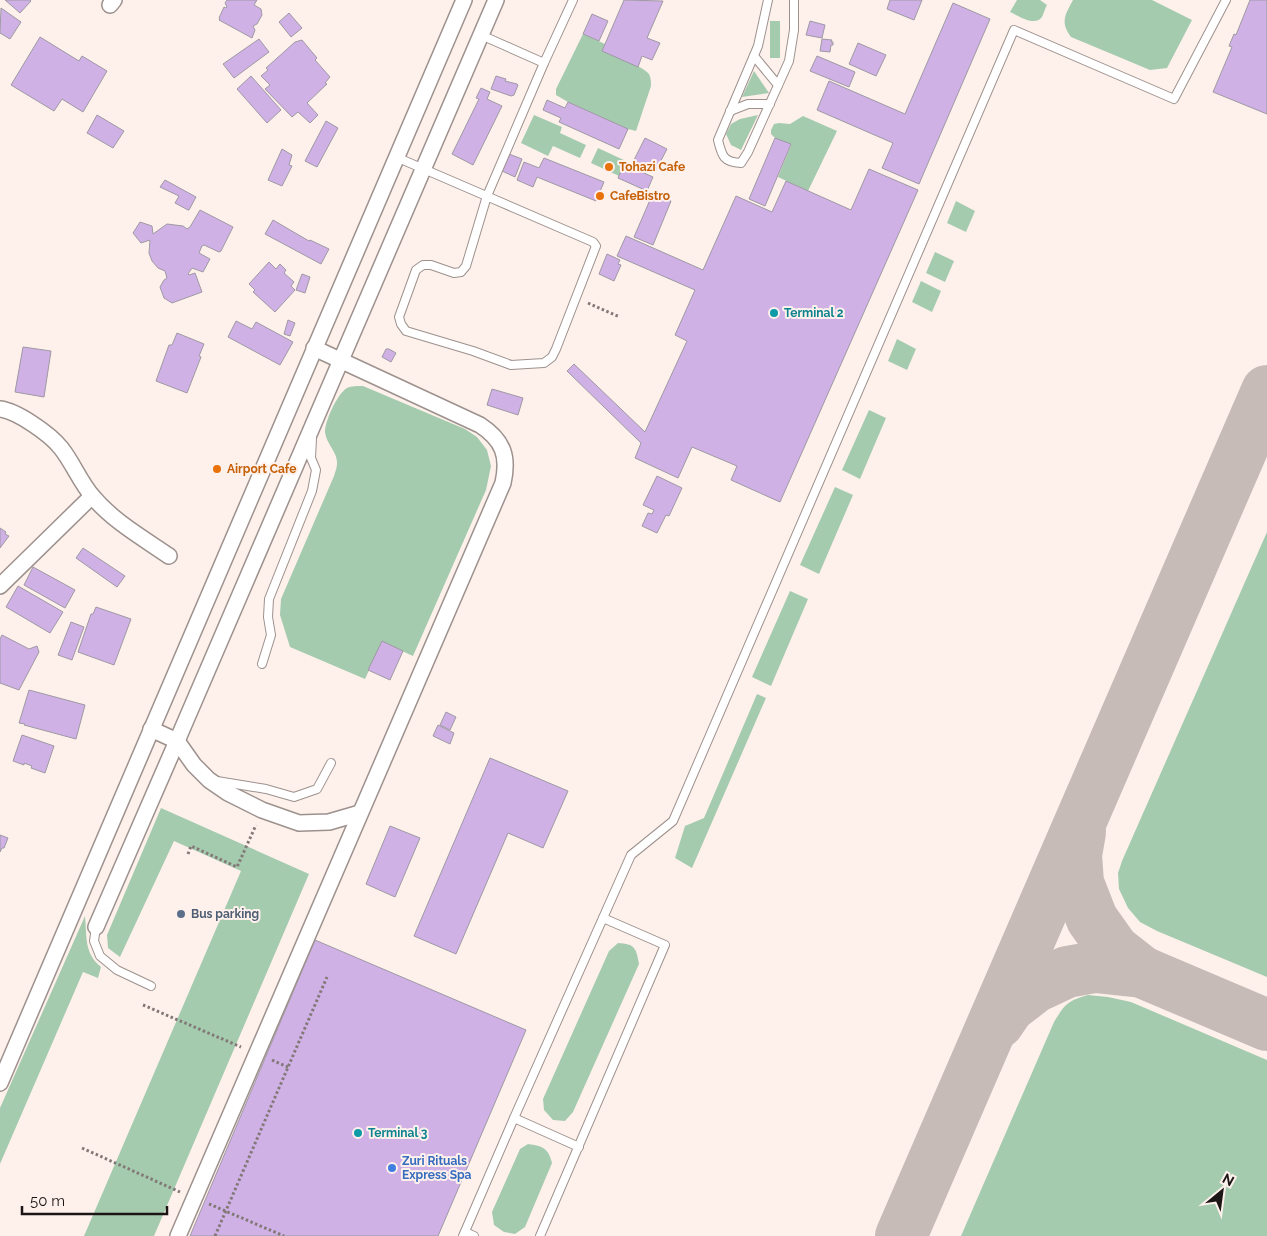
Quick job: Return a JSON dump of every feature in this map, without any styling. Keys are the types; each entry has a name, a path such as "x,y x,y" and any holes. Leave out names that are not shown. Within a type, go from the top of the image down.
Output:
{"street":[{"path":"0,1083 464,0"},
{"path":"96,928 496,0"},
{"path":"178,1236 503,483 506,469 505,456 500,443 491,432 480,425 314,348"},
{"path":"0,410 6,410 34,424 60,447 92,496 114,518 169,556"},
{"path":"0,586 92,496"},
{"path":"151,729 178,741 194,765 209,780 228,794 262,810 299,823 329,822 360,813"}],"lane":[{"path":"396,157 487,196 593,242 596,246 556,349 552,357 544,363 511,365 473,351 406,331 399,317 416,270 423,266 431,265 454,272 461,272 466,266 487,196 573,0"},
{"path":"768,2 758,46 718,140 722,155 730,162 741,163 748,152 789,61 794,30 794,0"},
{"path":"474,1236 464,1234 631,855 673,821 1014,30 1174,99 1226,0"},
{"path":"481,35 544,63"},
{"path":"754,56 778,85"},
{"path":"730,110 748,104 770,104"},
{"path":"262,664 272,635 268,617 268,599 312,491 316,470 311,458 313,426"},
{"path":"209,780 266,789 294,797 317,789 331,763"},
{"path":"540,1236 665,944 604,918"},
{"path":"96,928 94,941 100,956 117,970 151,986"},
{"path":"514,1118 579,1146"}],"path":[{"path":"588,302 620,317"},
{"path":"188,854 191,846 237,867 262,810"},
{"path":"214,1236 327,977"},
{"path":"143,1005 288,1067"}],"green space":[{"path":"1017,0 1040,0 1047,5 1039,20 1031,21 1010,12"},
{"path":"1073,0 1152,0 1192,20 1167,68 1150,70 1071,37 1066,27 1065,18"},
{"path":"770,21 780,21 780,58 770,58"},
{"path":"583,34 605,44 602,51 634,64 649,74 651,86 636,131 556,95 556,89"},
{"path":"754,71 769,93 742,97"},
{"path":"534,115 562,127 560,133 586,145 580,158 553,146 548,156 521,143"},
{"path":"758,115 741,150 731,145 726,134 731,124 740,119"},
{"path":"803,116 837,131 808,191 778,177 791,145 775,138 771,134 774,124 790,124"},
{"path":"598,148 626,161 619,176 591,163"},
{"path":"956,201 975,211 966,232 947,223"},
{"path":"935,252 954,261 945,282 926,273"},
{"path":"921,281 941,291 932,312 912,302"},
{"path":"897,339 916,349 907,370 888,361"},
{"path":"363,386 465,429 477,437 487,450 491,466 486,490 413,656 382,642 365,679 290,647 280,615 281,599 334,476 337,464 336,456 327,440 325,432 329,415 343,391 350,387"},
{"path":"869,410 886,418 860,479 842,470"},
{"path":"835,487 853,495 819,574 800,565"},
{"path":"1267,532 1267,977 1157,931 1140,922 1128,908 1119,889 1118,873"},
{"path":"790,591 808,599 771,686 752,677"},
{"path":"757,694 766,698 692,868 675,858 685,826 704,818"},
{"path":"161,808 309,874 154,1236 84,1236 241,871 174,841 120,957 108,948 107,935"},
{"path":"85,916 87,944 92,956 101,967 98,978 83,972 0,1164 0,1108"},
{"path":"618,943 628,944 634,948 639,964 573,1112 565,1121 553,1120 544,1110 543,1099 609,951"},
{"path":"1088,995 1131,1002 1267,1060 1267,1236 961,1236 1054,1022 1067,1004"},
{"path":"528,1144 538,1146 547,1151 552,1163 525,1227 515,1234 504,1232 494,1225 492,1212 520,1149"}],"building":[{"path":"5,0 30,0 31,1 20,13"},
{"path":"227,0 257,0 254,5 261,9 262,15 257,24 253,26 255,30 252,38 219,20 224,7 227,7 225,3"},
{"path":"624,0 663,1 647,38 660,43 652,60 642,56 638,67 602,51"},
{"path":"890,0 922,0 914,20 887,9"},
{"path":"1250,0 1267,0 1267,114 1213,92 1232,47 1229,46 1234,34 1236,35"},
{"path":"953,3 990,19 919,184 882,168 893,143 817,110 829,81 905,114"},
{"path":"1,8 21,22 10,39 0,33"},
{"path":"289,13 302,28 291,37 279,22"},
{"path":"592,14 608,21 599,41 583,34"},
{"path":"810,21 825,25 822,38 806,35"},
{"path":"40,37 79,61 82,56 107,71 83,112 62,99 54,111 11,85"},
{"path":"259,39 269,52 234,78 223,64"},
{"path":"822,39 832,40 833,45 831,45 830,52 820,51"},
{"path":"302,40 317,58 315,60 330,77 325,83 327,84 307,103 318,115 310,123 298,112 292,117 265,89 270,85 261,76 268,70 266,68 295,42"},
{"path":"858,43 886,55 876,76 849,64"},
{"path":"817,56 855,72 849,87 810,71"},
{"path":"251,76 281,110 267,123 237,89"},
{"path":"496,76 518,85 514,95 511,96 491,89"},
{"path":"481,88 490,92 487,99 502,106 473,165 452,154 479,99 476,98"},
{"path":"547,100 565,108 568,102 628,129 619,149 559,122 561,118 543,110"},
{"path":"97,115 124,131 113,148 87,133"},
{"path":"326,121 338,128 317,167 305,161"},
{"path":"645,138 667,149 655,172 633,162"},
{"path":"775,138 791,144 765,206 749,199"},
{"path":"282,149 292,155 289,165 292,166 282,186 268,180"},
{"path":"509,154 522,159 515,177 502,171"},
{"path":"544,158 604,182 596,201 537,177 533,187 517,180 524,162 539,168"},
{"path":"624,164 653,177 647,191 618,178"},
{"name":"Terminal 2","path":"869,169 918,190 780,502 731,480 737,466 692,447 678,478 635,458 641,443 567,371 574,364 645,432 687,341 675,335 695,290 617,256 626,236 703,270 736,196 772,212 786,181 851,210"},
{"path":"165,180 196,197 189,210 175,203 179,196 160,187"},
{"path":"653,193 671,201 653,245 634,237"},
{"path":"200,210 233,227 221,251 202,246 199,253 210,259 203,272 192,268 188,274 195,273 202,292 172,303 164,298 160,287 167,278 165,271 158,268 152,261 149,253 150,240 141,243 133,233 140,222 152,226 153,234 167,224 183,226 187,229"},
{"path":"273,220 309,241 329,249 321,264 265,234"},
{"path":"607,254 620,260 618,264 621,265 614,281 599,274"},
{"path":"269,262 276,269 280,264 286,270 284,273 294,282 291,286 295,290 275,312 253,292 255,290 249,284"},
{"path":"302,274 310,277 305,293 296,290"},
{"path":"288,320 295,323 290,336 284,334"},
{"path":"236,321 252,329 256,322 293,342 280,365 228,337"},
{"path":"177,333 204,344 187,393 156,381 169,345 172,345"},
{"path":"23,347 51,351 44,397 15,392"},
{"path":"386,349 396,353 391,362 382,357"},
{"path":"492,389 523,398 518,415 487,405"},
{"path":"657,476 682,488 669,516 666,515 657,533 642,526 648,513 652,514 654,510 643,505"},
{"path":"0,528 9,536 0,548"},
{"path":"83,548 125,576 117,587 76,558"},
{"path":"33,567 75,590 65,608 24,585"},
{"path":"18,586 63,612 50,633 6,607"},
{"path":"96,607 131,619 114,665 78,652 91,614 93,614"},
{"path":"71,622 84,627 72,660 58,655"},
{"path":"2,635 29,649 37,646 39,652 19,690 0,683 0,639"},
{"path":"382,641 403,651 390,680 368,670"},
{"path":"29,690 85,705 76,739 19,723"},
{"path":"446,712 456,717 450,730 440,725"},
{"path":"438,725 454,733 450,744 433,736"},
{"path":"22,735 54,746 45,773 31,768 32,766 24,763 24,765 13,761"},
{"path":"490,758 568,791 543,848 508,833 456,954 414,936"},
{"path":"390,826 420,838 395,897 366,884"},
{"path":"0,835 8,838 0,852"},
{"name":"Terminal 3","path":"315,940 526,1030 438,1236 190,1236"}],"taxiway":[{"path":"901,1236 1267,391"},
{"path":"1080,832 1076,855 1078,883 1092,919 1114,950 1142,972"},
{"path":"998,1023 1009,1007 1035,987 1067,972 1095,967 1142,972 1267,1025"}],"place":[{"name":"Tohazi Cafe","path":"609,167"},
{"name":"CafeBistro","path":"600,196"},
{"name":"Terminal 2","path":"774,313"},
{"name":"Airport Cafe","path":"217,469"},
{"name":"Bus parking","path":"181,914"},
{"name":"Terminal 3","path":"358,1133"},
{"name":"Zuri Rituals Express Spa","path":"392,1168"}]}
